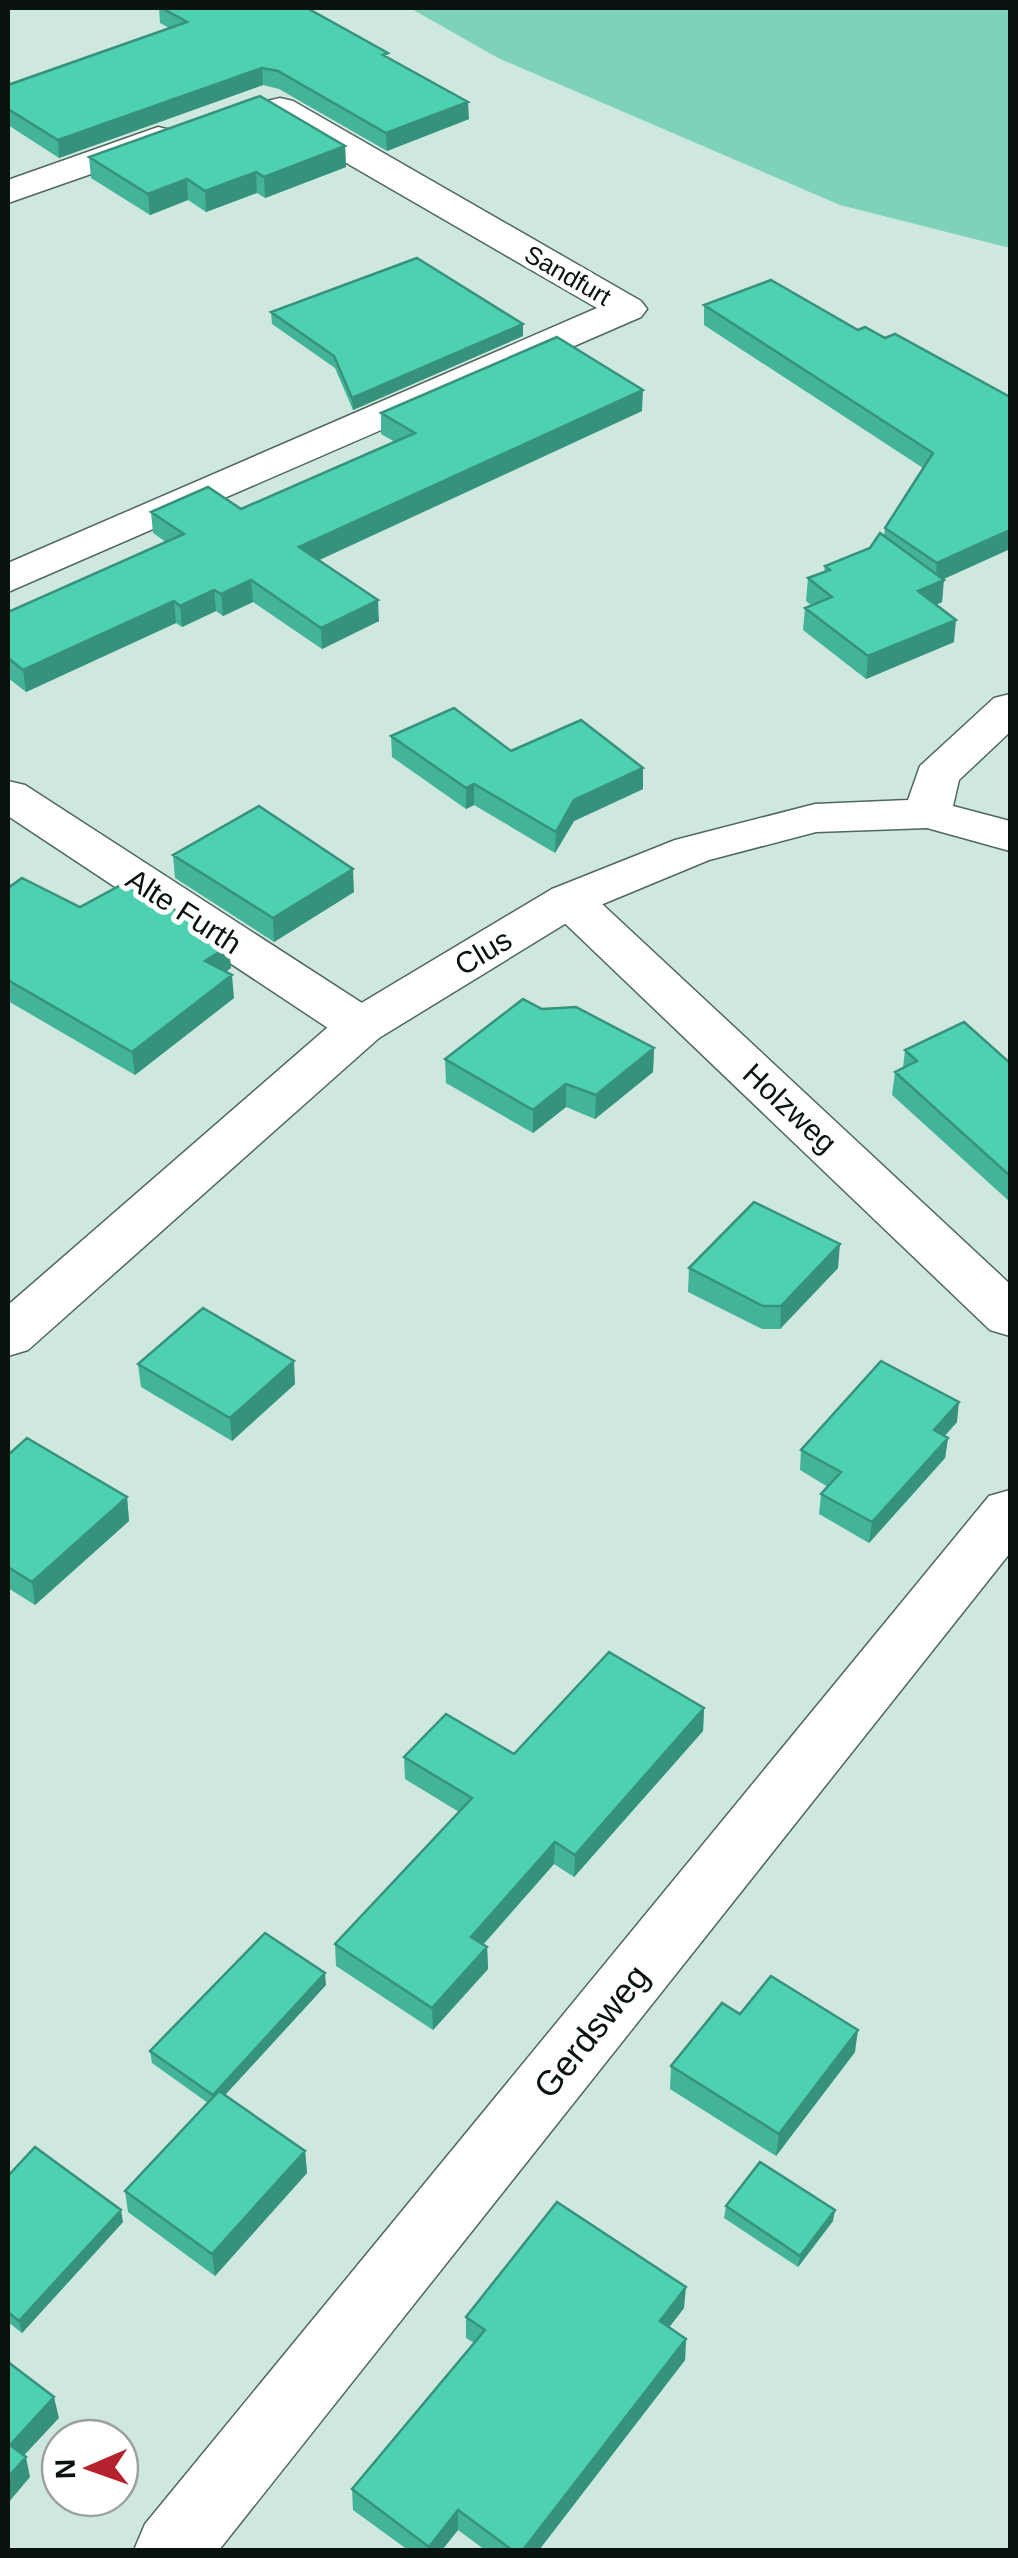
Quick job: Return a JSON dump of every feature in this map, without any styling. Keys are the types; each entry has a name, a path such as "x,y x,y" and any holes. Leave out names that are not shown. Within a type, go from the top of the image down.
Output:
{"street":[{"name":"Sandfurt","path":"8,579 627,309 264,100 246,106"},
{"path":"8,192 191,126"},
{"path":"928,814 937,776 1010,708"},
{"name":"Alte Furth","path":"8,795 361,1026"},
{"name":"Clus","path":"8,1336 361,1026 569,900 692,850 814,818 928,814 1010,836"},
{"name":"Holzweg","path":"569,900 1010,1316"},
{"name":"Gerdsweg","path":"172,2550 1010,1512"}],"green space":[{"path":"410,8 1010,8 1010,248 840,205 498,58"}],"building":[{"path":"162,8 307,8 468,102 386,133 278,71 262,68 58,140 8,109 8,85 187,22"},
{"path":"260,96 345,146 264,177 256,172 205,191 187,179 148,194 89,157"},
{"path":"417,258 523,324 352,398 334,356 271,312"},
{"path":"771,280 858,330 865,327 885,338 895,334 1010,397 1010,530 937,563 885,528 933,453 704,305"},
{"path":"557,337 643,390 299,547 378,600 321,628 251,580 221,594 214,590 180,606 174,601 23,670 8,658 8,612 184,534 151,512 208,487 241,509 415,433 381,413"},
{"path":"880,533 944,580 918,591 956,620 868,656 805,608 832,597 808,578 830,570 825,566 870,548"},
{"path":"454,708 511,751 581,720 643,768 574,800 556,832 474,784 466,788 391,736"},
{"path":"259,806 353,869 273,918 173,855"},
{"path":"22,878 80,907 130,880 229,946 205,961 232,975 132,1052 8,980 8,888"},
{"path":"523,999 542,1009 576,1007 654,1048 596,1095 566,1084 533,1110 445,1059"},
{"path":"964,1022 1010,1063 1010,1176 895,1072 917,1061 905,1050"},
{"path":"754,1202 840,1244 781,1306 763,1306 689,1268"},
{"path":"203,1308 294,1361 230,1418 138,1364"},
{"path":"881,1361 959,1402 934,1430 948,1438 872,1522 821,1494 841,1472 801,1450"},
{"path":"27,1438 127,1497 32,1582 8,1567 8,1455"},
{"path":"609,1652 704,1708 575,1855 555,1842 471,1937 487,1947 432,2008 335,1944 472,1798 404,1757 446,1714 514,1754"},
{"path":"265,1933 325,1973 213,2095 150,2051"},
{"path":"771,1976 858,2030 779,2134 671,2066 722,2003 740,2014"},
{"path":"219,2091 305,2151 212,2254 125,2191"},
{"path":"35,2147 121,2210 19,2321 8,2312 8,2176"},
{"path":"760,2162 835,2210 800,2256 726,2206"},
{"path":"557,2202 686,2287 660,2321 686,2339 523,2550 512,2550 458,2510 429,2547 352,2489 485,2330 466,2317"},
{"path":"8,2362 54,2397 10,2445 26,2457 8,2477"}]}
